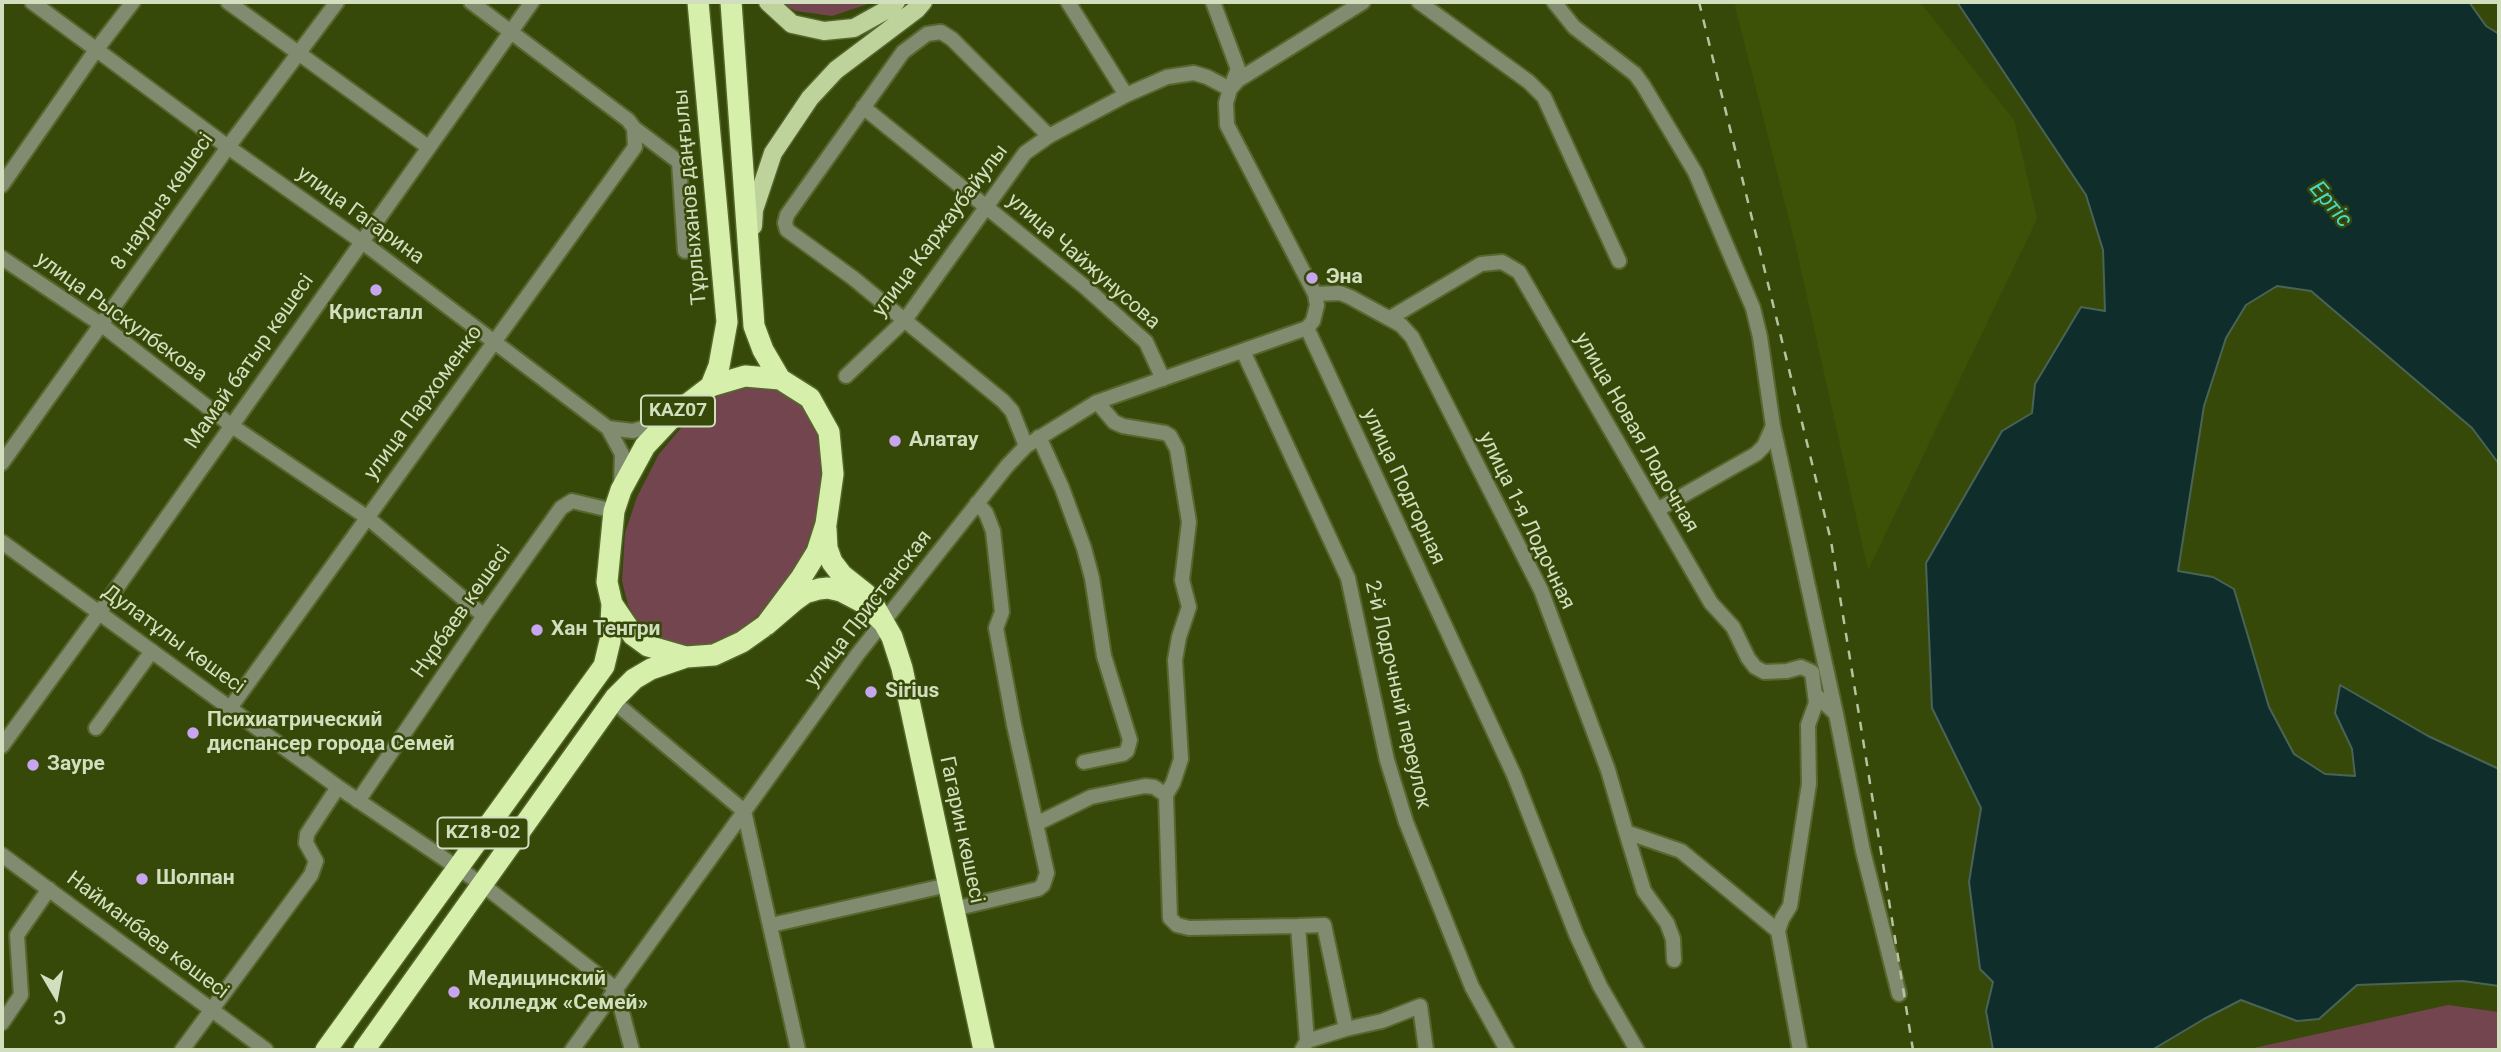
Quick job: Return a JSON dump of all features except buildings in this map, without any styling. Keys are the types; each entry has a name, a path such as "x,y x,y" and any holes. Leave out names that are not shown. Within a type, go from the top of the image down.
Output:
{"highway":[{"name":"Тұрлыханов даңғылы","path":"698,2 727,322 719,366 711,386"},
{"name":"KAZ07","path":"731,2 754,326 763,350 780,379 810,398 830,432 833,474 826,524 817,552 766,625"},
{"name":"KAZ07","path":"780,379 745,376 711,386 677,412 645,446 617,501 607,582 612,604 633,635 648,646 686,657 714,655 742,642 805,593 828,588 841,591 862,602 883,622"},
{"name":"KAZ07","path":"826,524 832,562 842,575 866,594 883,622"},
{"name":"KZ18-02","path":"326,1050 604,666 610,640 612,604"},
{"name":"Гагарин көшесі","path":"883,622 892,637 902,668 984,1050"},
{"name":"KZ18-02","path":"364,1050 613,701 634,679 651,669 686,657"}],"main road":[{"path":"768,2 792,24 824,31 854,28 896,2"},
{"path":"749,275 754,210 773,153 810,98 836,70 923,2"}],"street":[{"name":"улица Гагарина","path":"32,2 364,244 608,428 622,454 617,501"},
{"path":"2,185 96,50 134,2"},
{"path":"228,2 428,147"},
{"name":"8 наурыз көшесі","path":"2,464 228,147 337,2"},
{"path":"471,2 679,162 685,251"},
{"name":"Мамай батыр көшесі","path":"2,746 516,34 533,2"},
{"name":"Мамай батыр көшесі","path":"364,244 428,147 543,2"},
{"path":"1068,2 1126,95"},
{"path":"1213,2 1238,69 1226,103 1227,125 1315,294 1316,314 1307,328"},
{"path":"1230,89 1238,80 1363,2"},
{"path":"1419,2 1529,82 1544,97 1619,261"},
{"path":"1554,2 1574,27 1635,74 1643,85 1695,172 1753,308 1773,426 1863,851 1899,994"},
{"path":"1026,446 1012,411 1003,401 905,320 787,230 785,223 787,215 902,52 927,34 941,32 952,39 1049,136"},
{"name":"улица Каржаубайулы","path":"846,376 905,320 1025,153 1049,136 1126,95 1181,74 1194,73 1230,89"},
{"name":"улица Чайжунусова","path":"863,107 1085,287 1146,342 1163,379"},
{"name":"улица Пархоменко","path":"230,708 635,147 631,124"},
{"name":"улица Рыскулбекова","path":"2,258 102,326 232,426 368,518 484,615"},
{"name":"улица Новая Лодочная","path":"1390,318 1481,264 1492,261 1511,265 1519,271 1712,603 1739,636 1748,658 1755,667 1765,672 1776,673 1801,667 1809,669 1812,672 1815,694"},
{"name":"улица 1-я Лодочная","path":"1315,294 1340,293 1390,318 1412,337 1541,590 1608,770 1644,891 1667,923 1673,939 1674,960"},
{"name":"улица Пристанская","path":"572,1050 883,622 1007,466 1026,446 1097,402 1307,328"},
{"name":"улица Подгорная","path":"1307,328 1514,775 1600,986 1637,1050"},
{"name":"2-й Лодочный переулок","path":"1243,351 1348,578 1387,760 1406,822 1472,987 1507,1050"},
{"path":"1097,402 1114,422 1170,436 1177,449 1189,522 1182,580 1189,607 1175,660 1181,759 1166,795 1170,918 1177,925 1189,928 1325,926 1346,1029"},
{"path":"608,428 633,431 656,424 677,412"},
{"path":"1657,510 1756,454 1764,446 1773,426"},
{"path":"1039,436 1084,548 1092,578 1104,656 1130,740 1124,754 1084,762"},
{"name":"Нұрбаев көшесі","path":"358,801 484,615 561,508 572,501 589,504 617,501"},
{"path":"954,909 1038,889 1046,873 996,628 1002,612 993,530 986,513 977,503"},
{"name":"Дулатұлы көшесі","path":"2,542 338,787 483,885 616,989"},
{"path":"96,728 152,651"},
{"path":"1815,694 1836,714"},
{"path":"1800,1050 1778,931 1790,906 1798,863 1809,784 1808,725 1816,703 1815,694"},
{"path":"613,701 744,811 798,1050"},
{"path":"1036,824 1091,797 1145,786 1154,787 1166,795"},
{"path":"182,1050 316,867 313,852 306,843 307,834 338,787"},
{"path":"1626,832 1681,851 1778,931"},
{"name":"Найманбаев көшесі","path":"2,855 266,1050"},
{"path":"771,925 948,886"},
{"path":"2,1023 21,995 17,935 49,889"},
{"path":"1298,926 1304,1046 1346,1029 1382,1021 1420,1006 1426,1050"},
{"path":"616,989 632,1050"}],"shaded area":[{"path":"778,2 870,2 832,16 796,11"},
{"path":"1734,2 1920,2 2014,120 2037,219 1868,570 1795,243"},
{"path":"750,386 776,389 803,406 821,432 826,469 820,507 802,558 769,605 744,628 724,641 701,649 679,648 653,637 637,622 628,605 622,581 625,533 637,497 659,454 691,416 718,396"},
{"path":"2448,1005 2499,1012 2499,1050 2245,1050"}],"water":[{"name":"Ертіс","path":"1957,2 2469,2 2486,26 2499,34 2499,464 2472,428 2311,291 2277,286 2246,305 2226,338 2204,406 2178,571 2213,577 2234,589 2269,707 2294,754 2325,774 2355,776 2352,749 2335,713 2340,685 2428,736 2499,769 2499,986 2463,981 2357,985 2319,1019 2297,1021 2241,1000 2152,1050 1993,1050 1986,1011 1993,982 1980,969 1969,882 1981,808 1932,708 1926,563 2002,431 2032,413 2035,384 2081,307 2105,311 2103,250 2086,195"}],"railway":[{"path":"1699,2 1831,541 1913,1050"}],"place":[{"name":"Эна","path":"1312,278"},
{"name":"Кристалл","path":"376,290"},
{"name":"Алатау","path":"895,441"},
{"name":"Хан Тенгри","path":"537,630"},
{"name":"Sirius","path":"871,692"},
{"name":"Психиатрический диспансер города Семей","path":"193,733"},
{"name":"Зауре","path":"33,765"},
{"name":"Шолпан","path":"142,879"},
{"name":"Медицинский колледж «Семей»","path":"454,992"}]}
